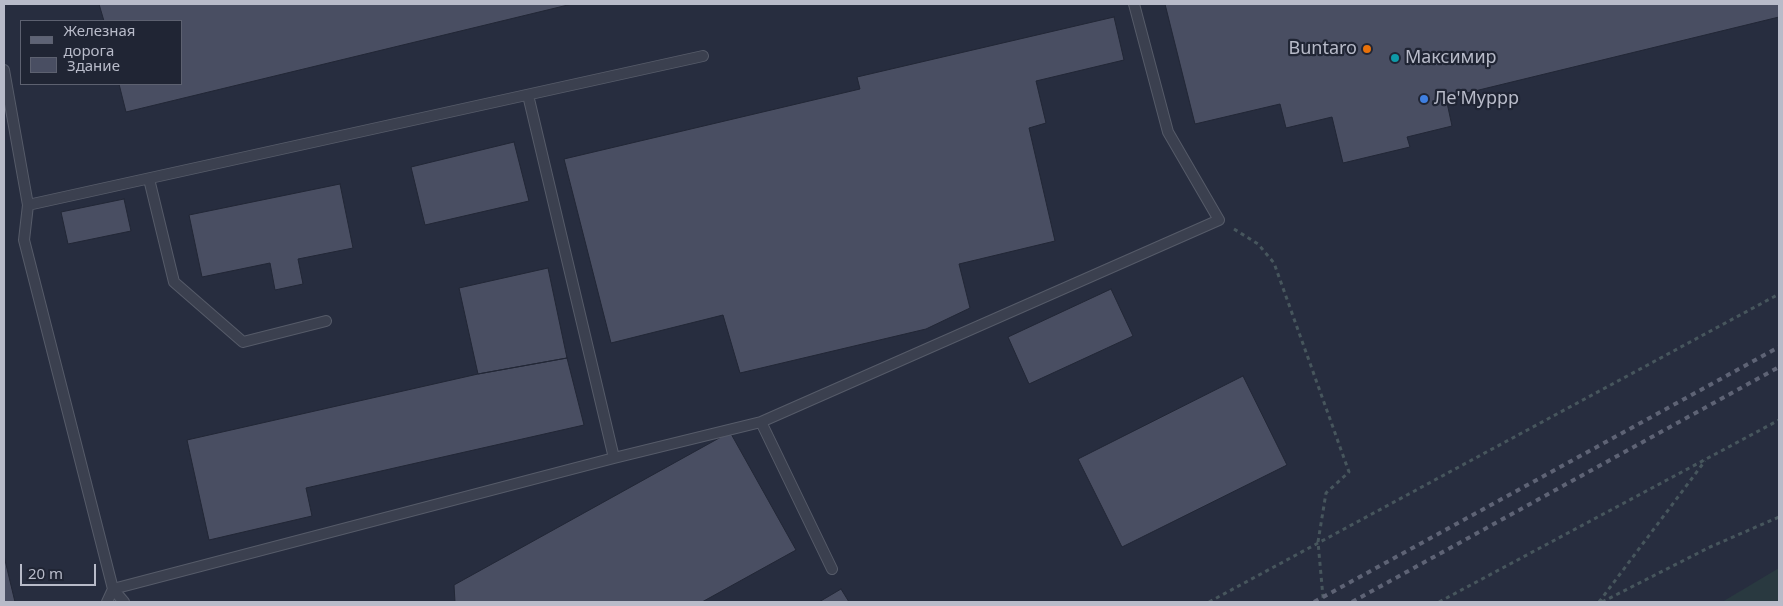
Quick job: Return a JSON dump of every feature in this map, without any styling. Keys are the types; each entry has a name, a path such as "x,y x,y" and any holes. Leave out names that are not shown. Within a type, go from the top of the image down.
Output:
{"lane":[{"path":"113,589 614,458 761,422 1219,220 1168,132 1134,4"},
{"path":"28,206 703,56"},
{"path":"4,70 28,206 24,240 113,589 124,602"},
{"path":"528,96 614,458"},
{"path":"149,179 174,282 243,342 326,320"},
{"path":"761,422 832,569"},
{"path":"107,602 113,589"}],"path":[{"path":"1219,220 1258,244 1274,262 1349,472 1326,492 1318,542 1325,602"},
{"path":"1208,602 1779,294"},
{"path":"1439,602 1779,420"},
{"path":"1601,602 1706,460"},
{"path":"1601,602 1710,547 1779,517"}],"shaded area":[{"path":"1779,568 1779,602 1722,602"}],"building":[{"path":"99,4 572,4 126,112 119,85 182,85 182,20 104,20"},
{"name":"Максимир","path":"1165,4 1779,4 1779,17 1446,98 1452,126 1407,137 1410,147 1343,163 1332,117 1286,128 1280,104 1195,124"},
{"path":"1114,17 1124,60 1036,81 1046,123 1029,128 1055,241 959,264 970,308 926,329 740,373 723,315 611,343 564,159 860,89 857,77"},
{"path":"514,142 529,201 425,225 411,167"},
{"path":"340,184 353,248 298,259 303,284 275,290 270,263 202,277 189,215"},
{"path":"124,199 131,231 68,244 61,212"},
{"path":"548,268 567,358 478,374 459,288"},
{"path":"1111,289 1133,336 1029,384 1008,337"},
{"path":"567,358 584,425 306,488 312,516 209,540 187,440 478,374"},
{"path":"1243,376 1287,465 1122,547 1078,459"},
{"path":"730,432 796,550 702,602 455,602 454,585"},
{"path":"4,556 15,602 4,602"},
{"path":"841,589 849,602 819,602"}],"railway":[{"path":"1314,602 1779,347"},
{"path":"1352,602 1779,367"}],"place":[{"name":"Buntaro","path":"1367,49"},
{"name":"Максимир","path":"1395,58"},
{"name":"Ле'Муррр","path":"1424,99"}]}
